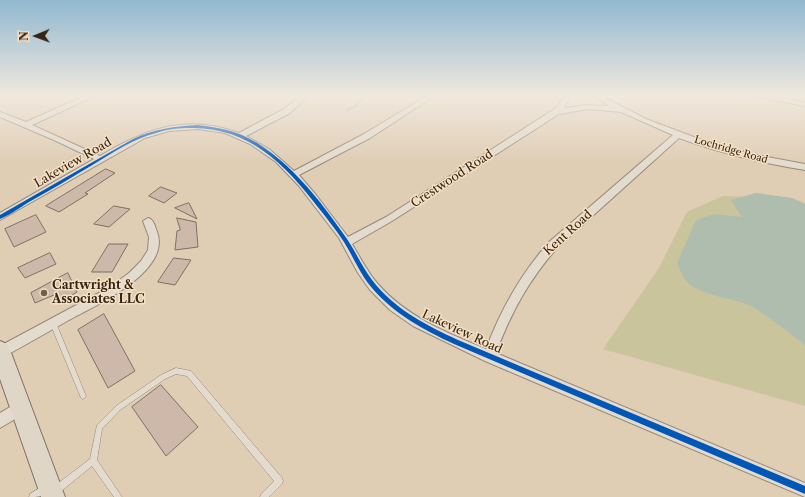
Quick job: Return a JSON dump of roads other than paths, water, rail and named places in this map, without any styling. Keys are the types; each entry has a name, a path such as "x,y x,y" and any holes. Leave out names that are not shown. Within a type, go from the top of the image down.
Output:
{"main road":[{"path":"0,351 20,408 46,494"}],"street":[{"path":"10,118 100,159"},
{"path":"26,125 41,118"},
{"path":"240,135 273,118"},
{"path":"293,175 367,136 396,118"},
{"name":"Crestwood Road","path":"346,243 389,219 546,118"},
{"name":"Lochridge Road","path":"641,118 680,134 742,155 805,167"},
{"name":"Lakeview Road","path":"0,217 141,137 167,129 201,127 224,130 240,135 254,142 270,153 293,175 346,243 366,276 381,294 396,309 426,329 805,490"},
{"name":"Kent Road","path":"490,357 502,320 512,299 537,262 553,245 680,134"},
{"path":"0,351 114,290 137,272 149,257 154,241 148,221"},
{"path":"0,421 20,408"}],"lane":[{"path":"53,323 84,396"},
{"path":"118,497 93,461 98,428 118,408 163,377 176,371 189,373 279,481 264,497"},
{"path":"46,494 93,461"}],"place":[{"name":"Cartwright & Associates LLC","path":"44,293"}]}
